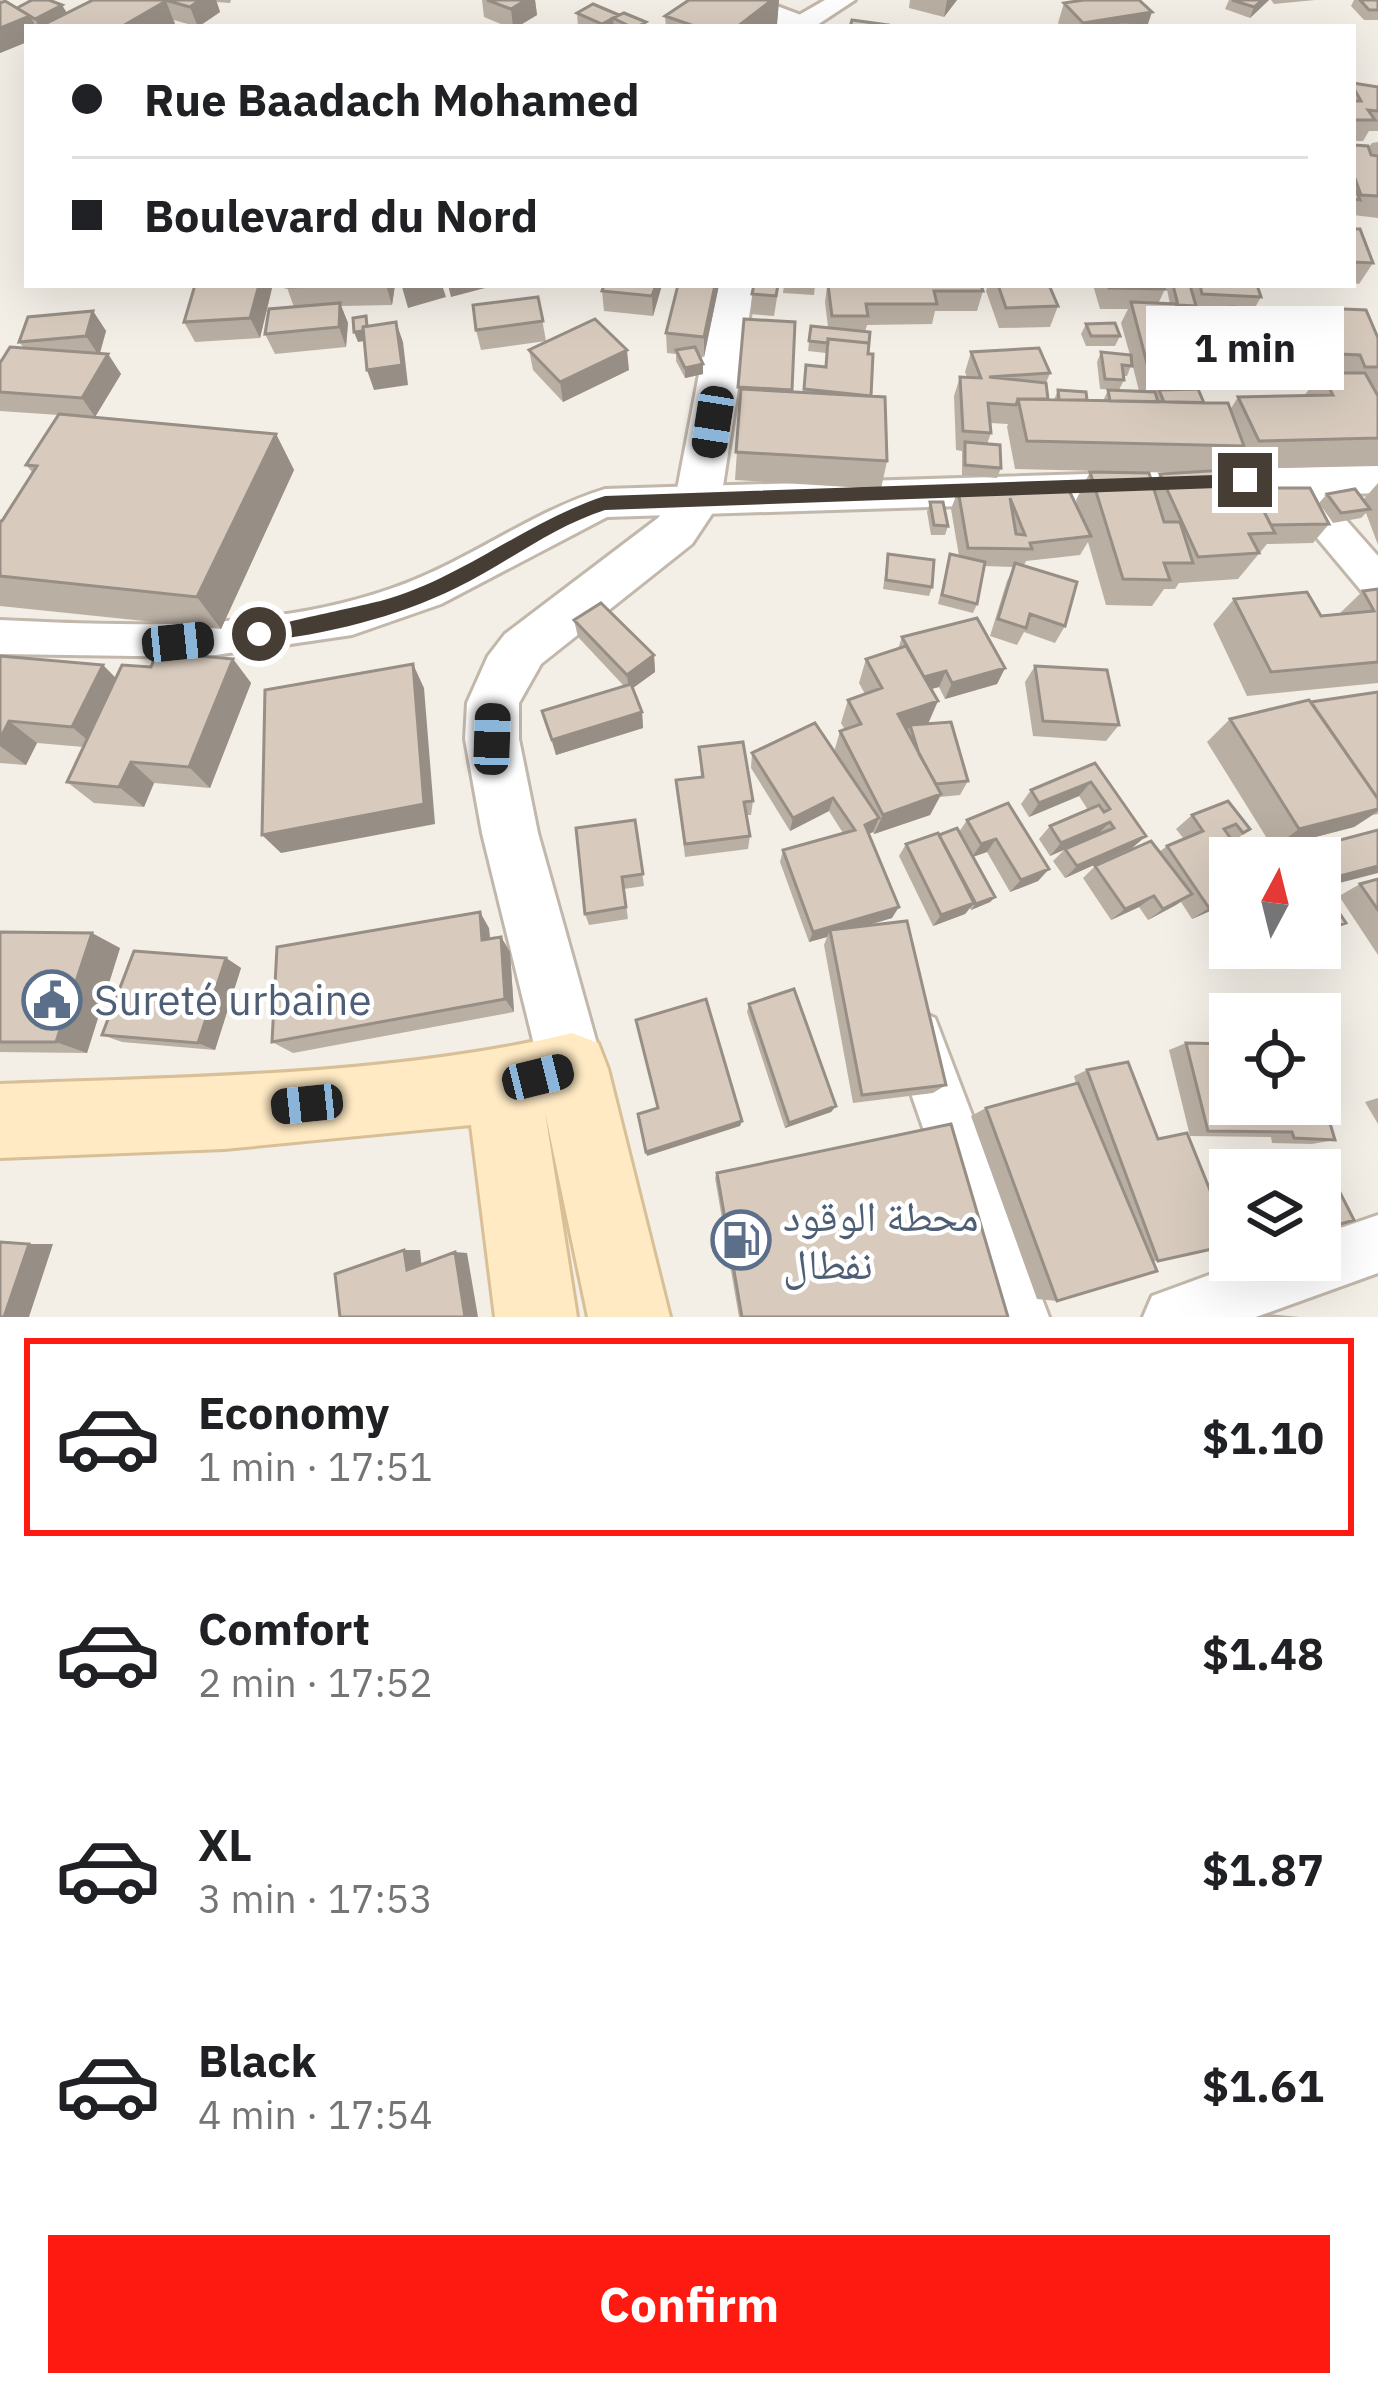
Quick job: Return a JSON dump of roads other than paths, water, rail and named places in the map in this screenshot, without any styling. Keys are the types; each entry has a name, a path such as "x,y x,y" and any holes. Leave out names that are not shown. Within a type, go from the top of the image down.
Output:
{"main road":[{"path":"0,1121 224,1112 538,1077"},
{"path":"536,1317 538,1077"},
{"path":"538,1077 629,1317"}],"street":[{"path":"734,0 798,24"},
{"path":"806,24 843,0"},
{"path":"538,1077 497,778 493,704 506,672 523,649 675,531 698,500 735,288"},
{"path":"1288,478 1378,583"},
{"path":"0,637 178,642 307,628 400,603 449,583 574,513 605,503 1288,478 1378,479"},
{"path":"901,993 1018,1317"},
{"path":"1173,1317 1378,1244"}],"place":[{"name":"Sureté urbaine","path":"52,1000"},
{"name":"محطة الوقود نفطال","path":"741,1240"}]}
